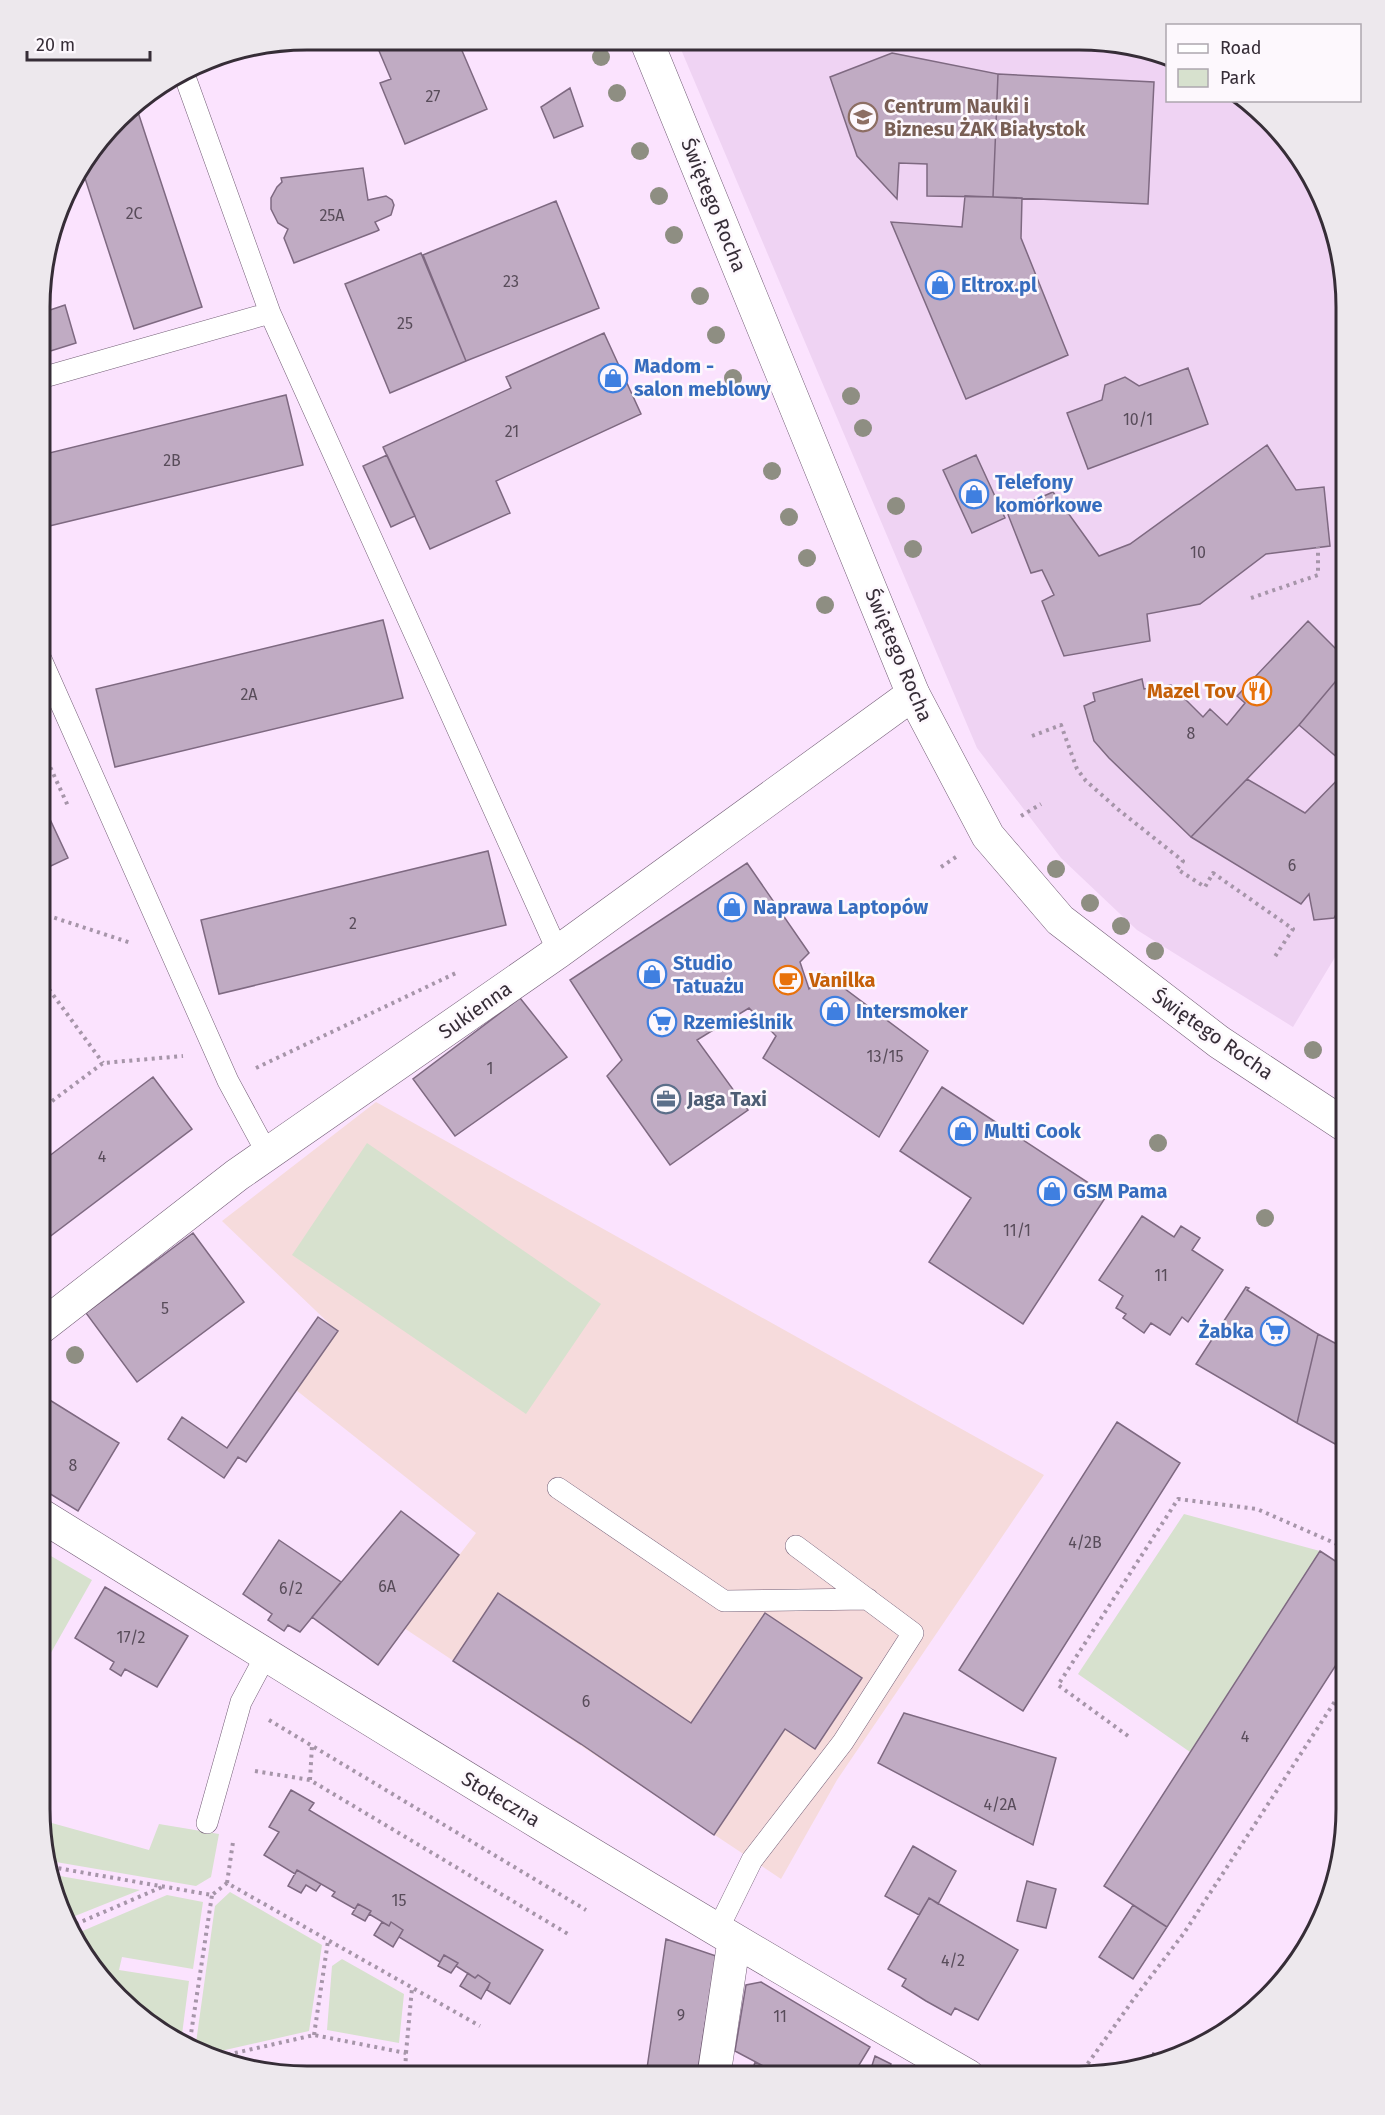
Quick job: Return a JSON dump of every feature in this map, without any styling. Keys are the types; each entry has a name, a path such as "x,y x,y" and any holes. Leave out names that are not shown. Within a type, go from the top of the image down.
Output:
{"street":[{"name":"Świętego Rocha","path":"650,50 913,694 988,836 1060,920 1219,1042 1336,1119"},
{"name":"Sukienna","path":"50,1320 267,1154 558,952 913,694"},
{"name":"Stołeczna","path":"50,1521 726,1936 951,2066"},
{"path":"715,2066 726,1936"}],"lane":[{"path":"186,80 270,313 558,952"},
{"path":"50,375 270,313"},
{"path":"50,679 228,1081 267,1154"},
{"path":"558,1488 724,1601 868,1599"},
{"path":"726,1936 752,1860 843,1742 913,1633 796,1546"},
{"path":"207,1823 241,1702 266,1655"}],"path":[{"path":"1251,598 1318,575 1318,548"},
{"path":"1032,736 1061,725 1077,769 1086,781 1183,861 1178,869 1205,887 1212,873 1293,929 1274,958"},
{"path":"50,767 71,813"},
{"path":"50,917 131,943"},
{"path":"126,932 136,954"},
{"path":"228,1081 463,970"},
{"path":"50,991 103,1063"},
{"path":"178,1046 188,1067"},
{"path":"50,1103 103,1063 183,1056"},
{"path":"1128,1736 1058,1685 1178,1499 1257,1509 1336,1544"},
{"path":"1087,2065 1184,1933 1336,1701"},
{"path":"265,1717 586,1910"},
{"path":"310,1780 312,1745"},
{"path":"245,1770 310,1780 568,1934"},
{"path":"190,2038 212,1894 226,1883 233,1840"},
{"path":"56,1868 212,1894"},
{"path":"226,1883 480,2026"},
{"path":"77,1924 163,1886"},
{"path":"314,2035 328,1941"},
{"path":"405,2066 412,1988"},
{"path":"230,2054 314,2035 406,2053"}],"shaded area":[{"path":"681,50 1095,50 1145,58 1166,65 1166,102 1234,102 1248,113 1282,150 1301,178 1316,208 1331,257 1336,307 1336,956 1293,1027 1137,930 1061,858 977,748"},
{"path":"376,1102 1044,1475 837,1780 781,1879 404,1628 476,1533 296,1390 337,1331 222,1221"}],"green space":[{"path":"367,1143 601,1304 526,1414 292,1255"},
{"path":"1184,1514 1320,1551 1190,1752 1078,1674"},
{"path":"50,1555 92,1580 50,1654"},
{"path":"50,1822 149,1850 159,1824 219,1834 211,1877 196,1886 55,1862"},
{"path":"60,1876 140,1890 73,1917"},
{"path":"230,1892 322,1945 309,2031 221,2051 196,2041 215,1906"},
{"path":"167,1895 203,1902 193,1969 122,1957 119,1970 189,1981 182,2033 137,2002 113,1978 81,1932"},
{"path":"342,1959 404,1994 399,2043 327,2030 332,1966"}],"building":[{"path":"379,50 462,50 487,109 405,144 380,83 391,79"},
{"path":"892,53 998,74 993,197 927,196 927,164 899,163 897,199 857,156 830,77"},
{"path":"998,74 1154,82 1148,204 993,197"},
{"path":"570,88 583,126 554,138 541,107"},
{"path":"138,112 202,307 134,329 85,177 113,137"},
{"path":"363,168 368,200 386,196 392,200 394,205 391,215 375,222 379,230 377,231 294,263 284,238 288,229 278,223 271,209 271,198 282,182 281,178"},
{"path":"965,196 1022,198 1021,238 1068,355 966,399 891,222 962,227"},
{"path":"556,201 599,308 466,361 423,255"},
{"path":"421,253 466,361 390,393 345,284"},
{"path":"65,305 76,343 50,351 50,310"},
{"path":"604,333 641,414 496,481 510,513 430,549 383,447 511,388 506,377"},
{"path":"1188,368 1208,424 1088,469 1067,413 1102,400 1105,385 1125,377 1139,386"},
{"path":"286,395 303,465 50,526 50,453"},
{"path":"1267,445 1296,490 1324,487 1330,546 1266,554 1200,604 1147,614 1150,641 1064,656 1042,601 1054,595 1042,570 1031,573 1007,512 1053,492 1099,556 1130,544"},
{"path":"387,455 415,516 391,527 363,466"},
{"name":"Telefony komórkowe","path":"976,455 1005,518 972,533 943,470"},
{"path":"383,620 403,698 115,767 96,689"},
{"path":"1308,621 1336,649 1336,681 1299,725 1191,837 1094,741 1084,706 1095,701 1093,693 1142,679 1144,689 1171,685 1203,717 1210,709 1227,725 1245,703 1237,696"},
{"path":"1336,681 1336,756 1299,725"},
{"path":"1247,779 1305,813 1336,781 1336,914 1334,918 1314,920 1309,894 1301,904 1191,837"},
{"path":"50,819 68,858 50,866"},
{"path":"488,851 506,925 219,994 201,920"},
{"name":"Rzemieślnik","path":"747,863 809,953 800,962 809,989 825,974 928,1051 879,1137 763,1058 776,1036 749,1008 697,1040 748,1110 670,1165 607,1076 622,1060 570,980"},
{"path":"520,998 567,1057 455,1136 413,1079"},
{"path":"153,1077 192,1129 50,1236 50,1155"},
{"path":"942,1087 1107,1195 1023,1324 929,1262 971,1198 900,1151"},
{"path":"1142,1216 1174,1237 1181,1226 1200,1238 1192,1250 1223,1270 1188,1322 1182,1317 1170,1335 1151,1323 1144,1333 1123,1318 1126,1314 1116,1308 1123,1296 1099,1280"},
{"path":"193,1233 244,1302 137,1382 86,1313"},
{"path":"1246,1287 1249,1288 1247,1290 1318,1334 1297,1423 1196,1364"},
{"path":"318,1317 338,1331 246,1462 238,1457 224,1478 168,1439 182,1417 227,1448"},
{"path":"1318,1334 1336,1344 1336,1444 1297,1423"},
{"path":"50,1400 119,1443 78,1511 50,1494"},
{"path":"1117,1422 1180,1463 1023,1711 959,1670"},
{"path":"401,1511 459,1555 378,1665 312,1617"},
{"path":"279,1540 341,1582 300,1632 288,1625 284,1631 268,1620 272,1614 243,1594"},
{"path":"1320,1551 1336,1561 1336,1665 1167,1927 1104,1886"},
{"path":"105,1587 188,1636 157,1687 125,1669 121,1676 110,1669 114,1662 75,1638"},
{"path":"498,1593 691,1723 765,1613 862,1678 815,1749 785,1729 714,1835 581,1744 453,1661"},
{"path":"904,1713 1056,1758 1033,1845 878,1763"},
{"path":"291,1790 314,1803 309,1810 543,1950 510,2004 487,1990 490,1983 478,1975 475,1978 456,1966 458,1963 444,1955 440,1962 399,1937 403,1930 391,1922 389,1926 369,1914 371,1911 358,1904 355,1909 332,1896 335,1892 297,1870 295,1874 264,1855 279,1832 269,1827"},
{"path":"913,1846 956,1871 938,1904 929,1898 919,1915 885,1896"},
{"path":"297,1870 321,1884 316,1891 306,1885 301,1893 288,1886"},
{"path":"1027,1881 1056,1889 1046,1928 1017,1921"},
{"path":"929,1898 1018,1950 978,2020 955,2008 951,2015 926,2001 902,1986 906,1979 888,1969"},
{"path":"358,1904 371,1911 365,1921 352,1914"},
{"path":"1133,1905 1167,1927 1133,1979 1099,1957"},
{"path":"382,1922 389,1926 391,1922 403,1930 393,1947 374,1935"},
{"path":"666,1939 716,1956 698,2066 647,2066"},
{"path":"444,1955 458,1963 451,1973 438,1966"},
{"path":"468,1973 475,1978 478,1975 490,1983 481,1999 460,1986"},
{"path":"761,1982 870,2047 858,2066 763,2066 735,2051 746,1985"},
{"path":"875,2056 891,2064 890,2066 872,2066"}],"place":[{"name":"Centrum Nauki i Biznesu ŻAK Białystok","path":"863,117"},
{"name":"Eltrox.pl","path":"940,285"},
{"name":"Madom - salon meblowy","path":"613,378"},
{"name":"Telefony komórkowe","path":"974,494"},
{"name":"Mazel Tov","path":"1257,691"},
{"name":"Naprawa Laptopów","path":"732,907"},
{"name":"Studio Tatuażu","path":"652,974"},
{"name":"Vanilka","path":"788,980"},
{"name":"Intersmoker","path":"835,1011"},
{"name":"Rzemieślnik","path":"662,1022"},
{"name":"Jaga Taxi","path":"666,1099"},
{"name":"Multi Cook","path":"963,1131"},
{"name":"GSM Pama","path":"1052,1191"},
{"name":"Żabka","path":"1275,1331"}]}
